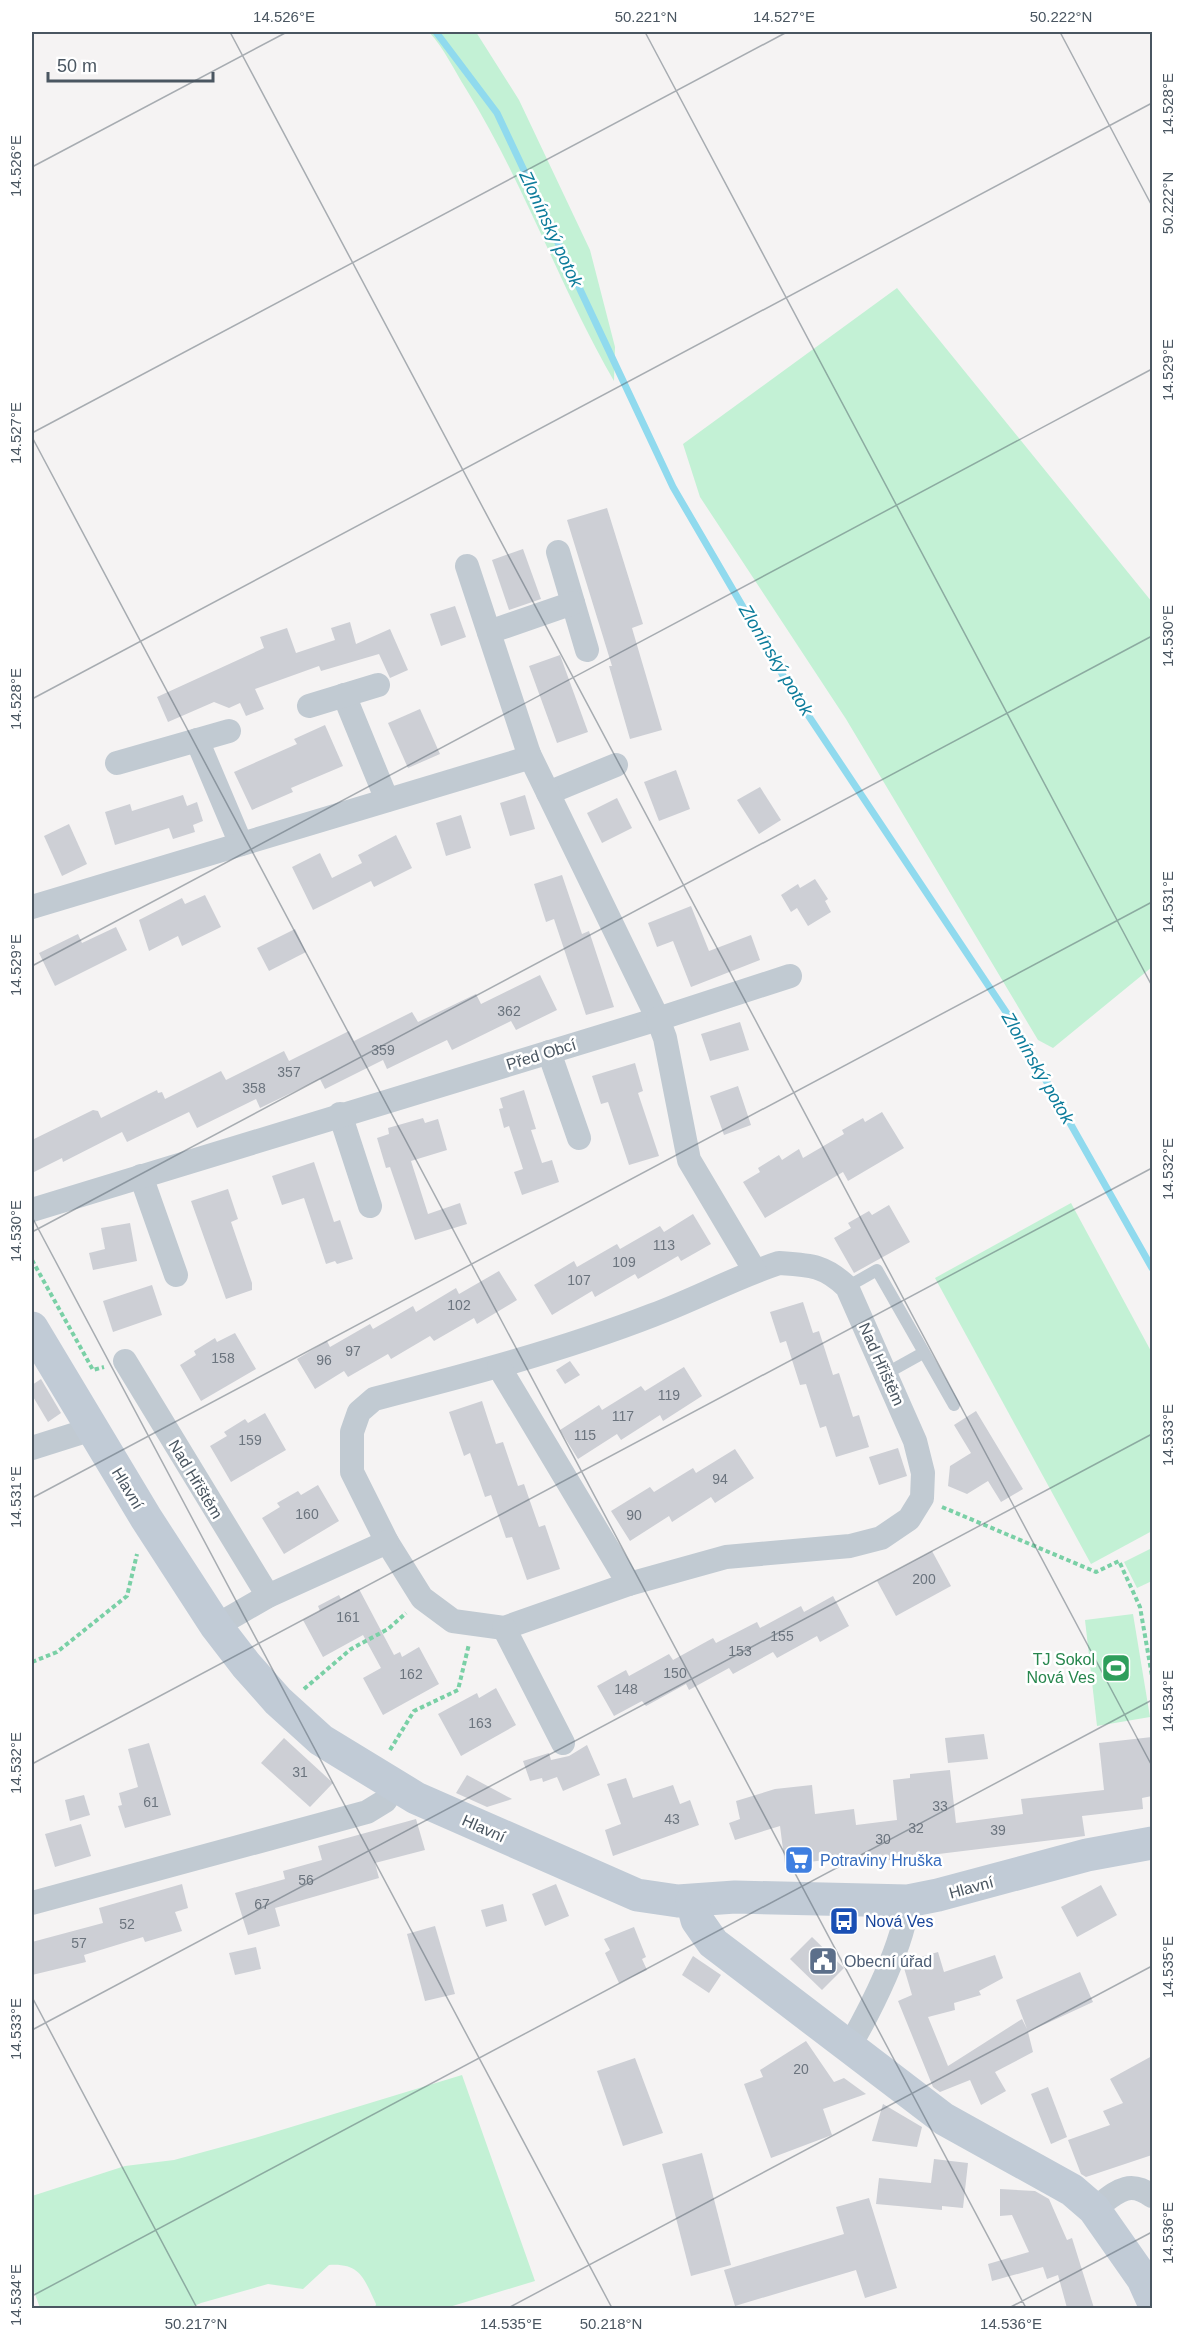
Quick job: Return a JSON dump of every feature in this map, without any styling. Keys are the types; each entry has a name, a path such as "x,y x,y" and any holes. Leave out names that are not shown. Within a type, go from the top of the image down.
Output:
{"street":[{"path":"558,552 587,650"},
{"path":"467,566 529,754 658,1019 665,1038 689,1160 754,1271"},
{"path":"489,632 573,603"},
{"path":"309,706 378,685"},
{"path":"344,695 387,800"},
{"path":"117,763 229,731"},
{"path":"197,740 241,844"},
{"path":"32,906 528,758 529,754"},
{"path":"548,793 616,765"},
{"name":"Před Obcí","path":"32,1210 340,1114 658,1019 790,976"},
{"path":"549,1052 579,1138"},
{"path":"340,1114 370,1206"},
{"path":"141,1176 176,1275"},
{"name":"Nad Hřištěm","path":"779,1263 812,1265 831,1271 847,1287 887,1373 915,1441 923,1473 922,1498 909,1519 881,1538 850,1546 726,1557 628,1584 504,1628 453,1621 422,1598 387,1542 352,1472 352,1432 359,1412 374,1399 499,1367 653,1315 754,1271 779,1263"},
{"name":"Hlavní","path":"32,1328 146,1518 216,1626 246,1665 278,1701 321,1740 395,1786 637,1895 659,1900 692,1901 735,1897 908,1901 1087,1855 1152,1843"},
{"name":"Nad Hřištěm","path":"125,1361 268,1596"},
{"path":"499,1367 628,1584"},
{"path":"32,1448 92,1429"},
{"path":"216,1626 268,1596 387,1542"},
{"path":"504,1628 563,1743"},
{"path":"32,1904 367,1812 385,1801 395,1786"},
{"path":"692,1901 698,1920 713,1943 944,2119 1072,2190 1094,2209 1143,2279 1152,2299"},
{"path":"849,2047 876,1995 906,1918 908,1901"},
{"path":"1094,2209 1124,2187 1142,2188 1152,2196"}],"lane":[{"path":"847,1287 877,1270 922,1353 954,1405"},
{"path":"887,1373 922,1353"}],"path":[{"path":"32,1260 93,1370 125,1361"},
{"path":"922,1498 1096,1572 1119,1561 1140,1607 1152,1676"},
{"path":"32,1662 57,1652 127,1596 146,1518"},
{"path":"302,1691 351,1649 388,1629 422,1598"},
{"path":"387,1755 414,1711 458,1690 474,1623"},
{"path":"296,1684 311,1698"}],"green space":[{"path":"429,32 476,32 519,100 590,250 615,347 614,381 594,345 487,124 444,52"},
{"path":"897,288 1152,602 1152,967 1053,1048 1038,1040 846,719 700,497 683,444"},
{"path":"1071,1203 1152,1353 1152,1531 1091,1564 935,1278"},
{"path":"1152,1548 1152,1581 1137,1588 1124,1562"},
{"name":"TJ Sokol Nová Ves","path":"1133,1614 1150,1717 1097,1726 1085,1620"},
{"path":"462,2075 535,2281 446,2308 375,2308 376,2304 360,2274 348,2267 329,2265 303,2289 268,2284 190,2308 40,2308 32,2286 32,2196 125,2166 174,2160 255,2138"}],"building":[{"path":"607,508 643,624 632,628 662,730 630,739 609,666 612,666 567,520"},
{"path":"523,549 541,599 509,610 492,560"},
{"path":"455,606 466,637 441,646 430,614"},
{"path":"350,622 356,644 390,629 408,670 390,678 379,654 321,671 319,666 255,689 264,709 246,716 240,703 229,708 214,702 168,722 157,697 264,648 260,637 287,628 296,653 335,640 331,628"},
{"path":"560,655 588,732 557,743 529,666"},
{"path":"420,709 440,754 408,768 388,723"},
{"path":"325,725 343,766 291,788 293,792 252,810 234,772 297,744 294,739"},
{"path":"676,770 690,809 659,821 644,782"},
{"path":"760,787 781,820 759,834 737,800"},
{"path":"183,795 187,806 197,802 203,821 193,825 195,832 173,839 169,828 115,845 105,812 130,804 132,811"},
{"path":"525,795 535,829 510,836 500,803"},
{"path":"617,798 632,828 602,843 587,813"},
{"path":"461,815 471,848 446,856 436,823"},
{"path":"69,824 87,864 62,876 44,836"},
{"path":"396,835 412,868 374,887 371,881 313,910 292,867 320,853 332,878 362,863 358,855"},
{"path":"562,875 582,934 589,931 614,1007 586,1015 554,919 546,922 534,884"},
{"path":"815,879 828,899 825,901 831,912 808,926 797,908 791,912 781,895 798,884 800,888"},
{"path":"205,895 221,927 182,946 178,936 149,951 139,920 182,898 185,904"},
{"path":"691,906 709,951 751,935 760,960 691,987 673,941 657,947 648,923"},
{"path":"116,927 127,950 55,986 39,953 78,934 82,943"},
{"path":"295,929 306,952 269,971 257,948"},
{"path":"540,975 557,1010 516,1030 511,1021 452,1050 447,1040 387,1069 383,1060 325,1089 320,1079 260,1108 256,1099 197,1128 189,1112 127,1142 122,1132 63,1162 62,1158 32,1173 32,1140 93,1110 98,1111 101,1118 157,1090 158,1093 162,1092 165,1099 221,1071 226,1080 284,1051 289,1061 349,1031 354,1041 412,1012 418,1022 476,994 481,1004"},
{"path":"740,1022 749,1050 710,1061 701,1034"},
{"path":"635,1063 643,1091 638,1093 659,1156 629,1165 608,1102 601,1104 592,1076"},
{"path":"738,1086 751,1125 724,1135 710,1096"},
{"path":"524,1090 536,1129 531,1130 542,1163 552,1160 559,1182 522,1195 514,1172 523,1169 509,1126 504,1128 499,1109 503,1108 500,1098"},
{"path":"882,1112 904,1148 848,1181 843,1172 765,1218 743,1182 760,1172 758,1168 779,1155 782,1160 799,1149 803,1158 844,1134 842,1130 863,1118 865,1122"},
{"path":"423,1118 425,1123 438,1119 447,1150 411,1161 428,1214 460,1203 467,1224 415,1240 390,1167 386,1168 377,1138 389,1134 388,1128"},
{"path":"314,1162 334,1222 340,1220 353,1259 337,1264 335,1261 326,1264 304,1198 282,1205 272,1176"},
{"path":"228,1189 238,1219 231,1222 252,1283 252,1290 226,1299 191,1201"},
{"path":"889,1205 910,1242 854,1273 834,1238 851,1228 848,1223 869,1211 872,1215"},
{"path":"693,1214 711,1244 681,1261 678,1256 638,1279 635,1274 595,1297 592,1291 552,1315 534,1285 574,1261 577,1267 617,1244 620,1249 660,1226 664,1232"},
{"path":"130,1223 137,1261 93,1270 89,1253 105,1249 101,1228"},
{"path":"499,1271 517,1300 477,1324 474,1318 434,1341 430,1336 391,1359 388,1354 348,1377 344,1371 315,1389 297,1359 327,1341 330,1347 370,1324 373,1329 413,1306 416,1312 456,1288 459,1294"},
{"path":"152,1285 162,1315 113,1332 103,1301"},
{"path":"803,1302 813,1333 819,1331 833,1375 839,1373 853,1417 859,1415 869,1447 836,1457 826,1426 820,1428 806,1384 800,1385 786,1341 780,1343 770,1312"},
{"path":"235,1333 256,1369 201,1401 180,1365 196,1355 194,1351 215,1338 217,1342"},
{"path":"570,1361 580,1375 565,1384 556,1370"},
{"path":"684,1367 702,1396 663,1421 660,1415 621,1440 617,1434 578,1459 560,1430 599,1405 602,1410 641,1386 645,1391"},
{"path":"41,1379 61,1413 48,1422 32,1395 32,1385"},
{"path":"482,1401 496,1444 503,1442 518,1486 524,1484 539,1527 545,1525 560,1569 527,1580 512,1537 506,1538 491,1495 485,1497 470,1453 464,1456 449,1412"},
{"path":"976,1411 1023,1489 1001,1502 988,1481 967,1494 948,1486 950,1466 971,1453 954,1425"},
{"path":"265,1413 286,1450 231,1482 210,1446 227,1436 224,1432 245,1419 248,1423"},
{"path":"898,1448 907,1476 879,1485 869,1457"},
{"path":"735,1449 754,1478 715,1503 711,1497 672,1522 669,1516 630,1541 611,1511 650,1487 654,1492 693,1468 696,1473"},
{"path":"318,1485 339,1521 284,1554 262,1518 280,1507 277,1503 298,1491 301,1495"},
{"path":"932,1551 951,1586 896,1616 877,1581"},
{"path":"359,1589 394,1655 400,1652 402,1657 419,1647 439,1684 383,1715 363,1678 381,1668 363,1635 323,1657 303,1620 320,1611 318,1606 339,1595 341,1599"},
{"path":"833,1596 849,1626 820,1642 817,1636 777,1658 773,1652 733,1674 729,1668 689,1690 686,1684 646,1706 642,1701 614,1716 597,1686 626,1670 629,1676 669,1654 673,1660 713,1638 716,1643 757,1622 760,1628 801,1606 804,1612"},
{"path":"496,1688 516,1725 461,1756 438,1714 477,1693 479,1698"},
{"path":"984,1734 988,1759 948,1763 945,1738"},
{"path":"1152,1737 1152,1796 1142,1798 1143,1809 1082,1816 1085,1836 841,1866 841,1858 785,1865 780,1826 735,1840 729,1823 740,1819 736,1801 775,1789 812,1785 815,1814 854,1809 856,1825 897,1820 893,1780 910,1778 910,1774 950,1770 956,1823 1023,1814 1021,1799 1104,1790 1099,1743"},
{"path":"284,1738 333,1783 310,1807 261,1763"},
{"path":"149,1743 171,1815 125,1828 118,1806 122,1805 119,1793 138,1787 128,1749"},
{"path":"587,1745 600,1775 563,1791 557,1777 543,1782 542,1778 530,1781 523,1761 549,1753 551,1760 569,1756"},
{"path":"467,1775 512,1799 487,1807 456,1793"},
{"path":"626,1778 633,1798 673,1785 680,1804 690,1800 699,1825 613,1856 605,1830 621,1824 607,1784"},
{"path":"84,1795 90,1815 70,1821 65,1800"},
{"path":"416,1819 425,1850 375,1863 379,1878 275,1908 280,1926 248,1935 235,1893 285,1879 283,1871 322,1860 318,1846"},
{"path":"81,1824 91,1856 55,1867 45,1834"},
{"path":"182,1884 188,1908 175,1912 182,1931 145,1942 143,1937 84,1955 86,1962 32,1975 32,1942 103,1923 99,1908"},
{"path":"556,1884 569,1916 545,1926 532,1894"},
{"path":"1101,1885 1117,1915 1077,1937 1061,1907"},
{"path":"503,1904 507,1921 486,1927 481,1910"},
{"path":"435,1926 455,1994 425,2001 407,1934"},
{"path":"634,1927 646,1957 642,1959 647,1970 619,1983 605,1953 610,1950 604,1939"},
{"path":"812,1937 844,1968 822,1990 790,1959"},
{"path":"256,1947 261,1969 235,1975 229,1953"},
{"path":"938,1952 944,1972 995,1955 1003,1978 979,1991 981,1995 954,2003 955,2010 928,2017 948,2066 1022,2019 1027,2029 1016,2000 1080,1972 1093,2002 1028,2032 1033,2052 995,2072 1006,2091 981,2105 970,2080 940,2092 933,2087 898,2001 912,1995 904,1968 907,1961"},
{"path":"693,1956 721,1975 709,1993 682,1975"},
{"path":"806,2041 834,2082 844,2078 866,2094 823,2109 832,2135 771,2158 744,2084 763,2077 760,2070"},
{"path":"1152,2056 1152,2155 1086,2177 1081,2174 1068,2140 1110,2125 1103,2111 1123,2103 1110,2079"},
{"path":"635,2058 663,2133 623,2146 597,2071"},
{"path":"1048,2087 1067,2137 1051,2144 1031,2094"},
{"path":"883,2104 922,2127 917,2147 872,2141"},
{"path":"702,2153 731,2265 691,2276 662,2164"},
{"path":"934,2159 968,2163 963,2208 942,2206 942,2210 876,2204 879,2178 931,2183"},
{"path":"1000,2189 1035,2191 1049,2199 1067,2240 1072,2238 1094,2308 1067,2308 1058,2275 1047,2279 1043,2267 992,2281 988,2264 1029,2252 1012,2215 1000,2216"},
{"path":"869,2198 897,2288 865,2298 856,2270 735,2306 724,2270 844,2234 836,2207"}],"waterway":[{"name":"Zlonínský potok","path":"436,32 497,113 673,487 792,691 1014,1024 1152,1268"}],"place":[{"name":"TJ Sokol Nová Ves","path":"1116,1668"},
{"name":"Potraviny Hruška","path":"799,1860"},
{"name":"Nová Ves","path":"844,1921"},
{"name":"Obecní úřad","path":"823,1961"}]}
